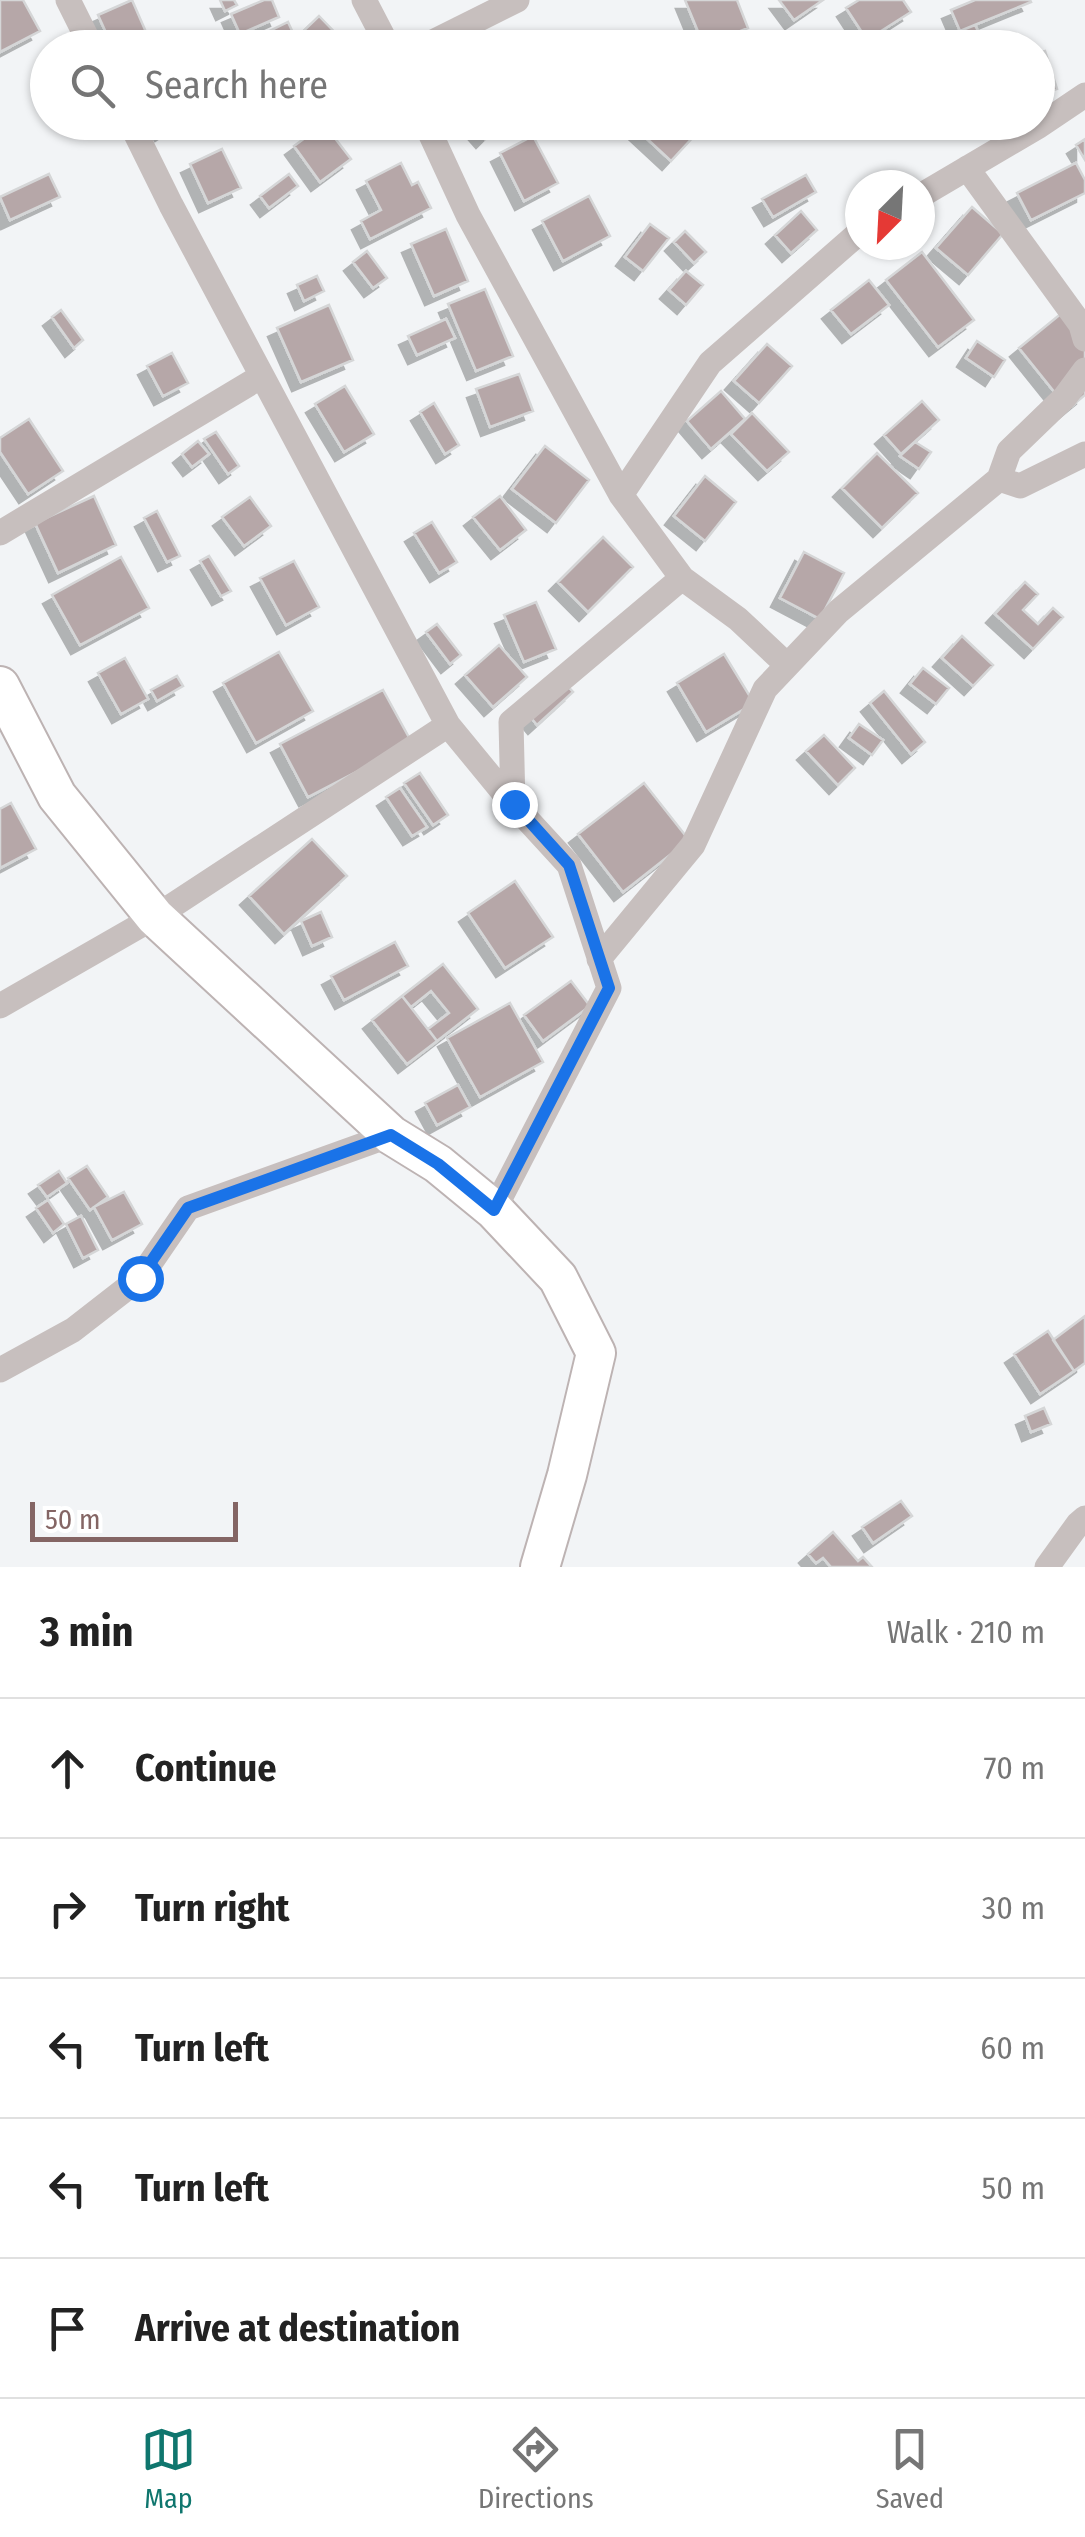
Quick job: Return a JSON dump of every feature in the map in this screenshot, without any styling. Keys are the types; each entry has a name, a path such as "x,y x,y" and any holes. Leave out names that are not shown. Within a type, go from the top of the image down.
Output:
{"street":[{"path":"68,0 83,30"},
{"path":"364,0 380,30"},
{"path":"457,30 517,0"},
{"path":"1055,115 1085,94"},
{"path":"139,140 448,725 569,865 609,988 494,1210"},
{"path":"433,140 468,216 620,495 682,578 738,619 787,665"},
{"path":"935,187 1015,140"},
{"path":"967,168 1081,325 1085,339"},
{"path":"620,495 710,363 845,245"},
{"path":"599,959 693,845 765,689 839,611 999,479 1009,451 1065,397 1085,370"},
{"path":"0,534 262,376"},
{"path":"999,479 1020,486 1085,454"},
{"path":"514,804 510,722 682,578"},
{"path":"0,686 57,796 155,918 391,1135 438,1164 494,1210 558,1278 596,1353 540,1567"},
{"path":"0,1006 155,918 448,725"},
{"path":"0,1370 73,1330 140,1278 188,1208 391,1135"},
{"path":"1047,1567 1085,1518"}],"building":[{"path":"0,0 23,0 39,30 30,30 30,36 0,52"},
{"path":"132,0 145,30 105,30 98,15"},
{"path":"220,0 234,0 237,5 225,11"},
{"path":"272,0 279,17 249,30 238,30 231,14"},
{"path":"685,0 737,0 748,28 743,30 697,30"},
{"path":"779,0 823,0 794,20"},
{"path":"859,0 903,0 911,12 883,30 860,30 846,8"},
{"path":"975,0 1031,2 962,30 951,10"},
{"path":"319,16 333,30 304,30"},
{"path":"288,22 292,30 272,30"},
{"path":"1085,139 1085,160 1076,145"},
{"path":"302,140 336,140 351,159 320,182 294,146"},
{"path":"525,140 535,140 558,183 524,201 500,153"},
{"path":"648,140 690,140 671,161"},
{"path":"222,149 241,188 208,203 190,164"},
{"path":"401,163 412,185 418,182 431,208 370,239 361,221 381,210 366,181"},
{"path":"1076,163 1085,180 1085,193 1031,220 1017,193"},
{"path":"49,174 60,197 10,220 0,197"},
{"path":"289,174 298,186 269,208 260,196"},
{"path":"806,175 816,192 773,217 762,199"},
{"path":"589,196 610,236 563,261 542,221"},
{"path":"972,207 1003,234 968,275 936,248"},
{"path":"801,211 817,230 791,253 775,235"},
{"path":"650,224 669,238 643,271 625,257"},
{"path":"446,229 468,281 434,296 411,244"},
{"path":"685,231 706,252 694,263 674,242"},
{"path":"367,251 387,278 373,288 353,262"},
{"path":"912,260 928,260 974,320 938,347 886,280"},
{"path":"686,271 703,285 686,305 669,290"},
{"path":"317,276 324,291 304,301 297,285"},
{"path":"869,280 889,305 851,334 831,310"},
{"path":"485,289 513,356 476,371 448,304"},
{"path":"329,305 353,360 301,382 277,328"},
{"path":"1068,308 1085,329 1085,395 1068,409 1019,348"},
{"path":"61,310 83,340 74,348 52,317"},
{"path":"446,319 455,338 417,355 408,336"},
{"path":"977,341 1005,360 994,377 966,358"},
{"path":"767,344 792,366 759,403 734,381"},
{"path":"172,353 188,383 163,396 147,366"},
{"path":"519,374 533,411 490,427 476,389"},
{"path":"345,386 374,434 344,452 315,404"},
{"path":"721,391 745,419 711,449 687,421"},
{"path":"922,401 939,420 901,454 884,435"},
{"path":"434,403 459,445 445,454 420,412"},
{"path":"752,413 789,452 767,471 731,434"},
{"path":"29,419 63,471 28,494 0,452 0,438"},
{"path":"216,432 239,466 228,474 204,439"},
{"path":"198,441 209,454 192,467 182,454"},
{"path":"915,442 931,452 919,469 900,456"},
{"path":"545,446 589,480 556,523 512,489"},
{"path":"877,453 918,493 882,528 842,488"},
{"path":"705,476 736,502 705,541 674,516"},
{"path":"94,496 116,545 58,573 35,523"},
{"path":"500,496 526,530 500,550 473,517"},
{"path":"250,497 271,526 244,546 222,517"},
{"path":"157,511 180,556 167,562 144,518"},
{"path":"432,522 457,562 439,573 414,533"},
{"path":"603,537 633,567 588,612 558,582"},
{"path":"804,552 844,573 820,619 780,598"},
{"path":"209,556 231,591 221,596 200,561"},
{"path":"121,557 149,608 80,645 52,595"},
{"path":"294,561 319,607 286,625 260,578"},
{"path":"1025,582 1038,594 1023,610 1038,624 1053,608 1063,617 1033,649 995,614"},
{"path":"536,602 556,649 524,662 504,615"},
{"path":"437,624 461,655 450,664 426,632"},
{"path":"962,636 993,665 973,686 942,658"},
{"path":"499,645 527,677 493,707 465,675"},
{"path":"279,652 313,711 256,743 223,683"},
{"path":"724,654 754,703 706,732 677,683"},
{"path":"125,658 148,699 121,714 98,673"},
{"path":"923,668 949,688 936,704 910,684"},
{"path":"177,676 183,686 157,701 151,690"},
{"path":"563,681 573,692 537,725 527,713"},
{"path":"383,690 412,743 308,797 280,744"},
{"path":"884,691 925,742 911,754 870,703"},
{"path":"859,724 883,740 872,755 849,738"},
{"path":"824,735 855,768 838,785 806,751"},
{"path":"420,773 448,815 433,825 404,783"},
{"path":"644,783 689,840 623,892 578,834"},
{"path":"400,788 427,827 412,836 386,797"},
{"path":"11,803 36,849 0,868 0,809"},
{"path":"312,839 347,876 284,934 249,896"},
{"path":"515,881 553,937 505,968 468,913"},
{"path":"321,912 332,937 312,946 301,921"},
{"path":"395,942 408,966 344,1000 331,976"},
{"path":"443,964 478,1009 437,1041 428,1029 449,1013 431,991 411,1007 402,996"},
{"path":"571,981 590,1006 543,1041 524,1015"},
{"path":"402,996 437,1041 407,1064 372,1020"},
{"path":"510,1003 543,1062 480,1097 447,1038"},
{"path":"458,1085 470,1107 437,1125 425,1103"},
{"path":"87,1166 108,1197 90,1210 68,1178"},
{"path":"59,1171 67,1183 47,1197 38,1185"},
{"path":"124,1192 142,1224 112,1240 94,1207"},
{"path":"48,1200 64,1224 53,1233 36,1208"},
{"path":"81,1216 98,1250 83,1258 66,1224"},
{"path":"1085,1316 1085,1363 1074,1371 1053,1340"},
{"path":"1048,1331 1074,1371 1040,1394 1014,1354"},
{"path":"1044,1408 1051,1424 1031,1432 1025,1416"},
{"path":"901,1501 912,1516 873,1543 862,1527"},
{"path":"833,1532 858,1561 863,1557 872,1567 831,1567 823,1558 816,1563 808,1554"}],"route":[{"path":"140,1278 188,1208 391,1135 438,1164 494,1210 609,988 569,865 514,804"}]}
